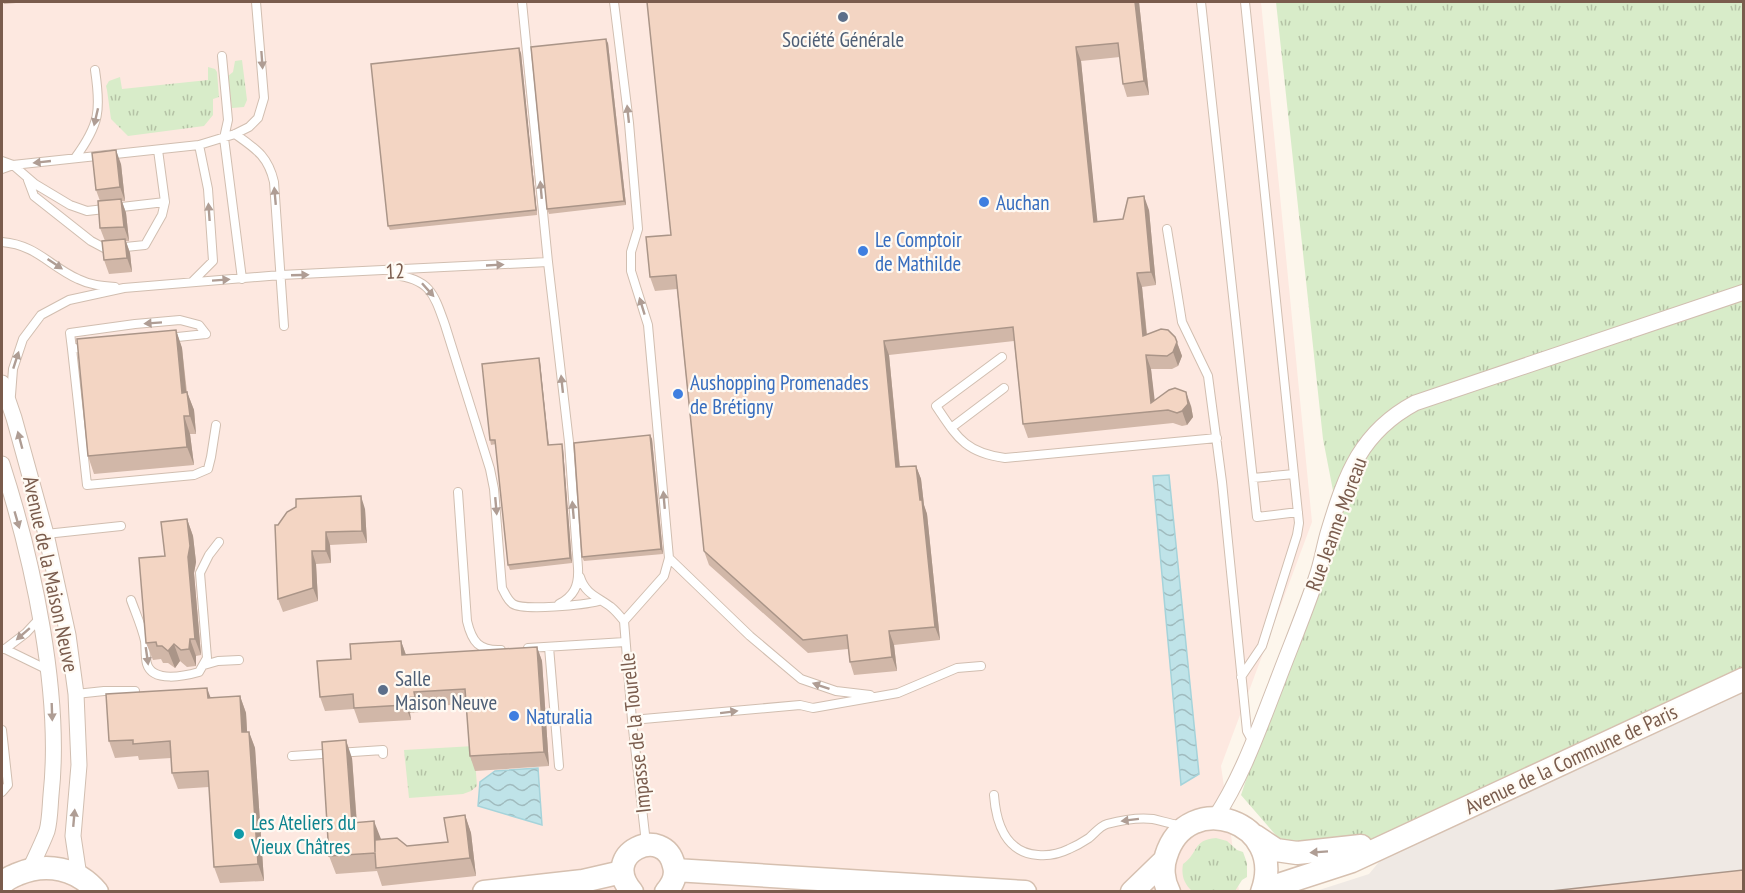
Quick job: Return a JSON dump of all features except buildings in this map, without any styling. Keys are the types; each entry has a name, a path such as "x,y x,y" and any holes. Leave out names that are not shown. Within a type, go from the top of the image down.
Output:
{"street":[{"name":"Rue Jeanne Moreau","path":"1215,818 1231,793 1253,744 1317,577 1329,531 1353,465 1378,429 1402,410 1438,394 1743,292"},
{"name":"Avenue de la Maison Neuve","path":"2,383 46,534 68,635 76,694 79,765 73,836 79,876"},
{"name":"Avenue de la Maison Neuve","path":"2,464 24,543 40,618 51,699 54,768 47,829 30,868"},
{"name":"Avenue de la Commune de Paris","path":"1262,891 1352,861 1743,679"},
{"path":"1169,891 1164,874 1164,861 1168,848 1187,826 1201,820 1215,818"},
{"name":"Avenue de la Commune de Paris","path":"1215,818 1230,820 1244,826 1276,850 1297,853 1346,849 1398,839"},
{"path":"1255,836 1263,848 1266,862 1267,876 1262,891"},
{"path":"484,891 531,889 583,881 627,882 624,862 636,848 646,844 666,851 673,860 675,879 666,891"},
{"path":"1132,891 1164,861"},
{"path":"2,884 6,879 30,868 55,868 79,876 97,891"},
{"path":"675,870 1025,891"}],"lane":[{"path":"2,169 13,165 200,145 249,127 258,118 264,98 256,2"},
{"path":"522,2 569,442 579,580 569,599 559,604"},
{"path":"578,568 581,581 587,591 599,601 608,604 624,621 664,576 669,558 648,325 631,271 632,252 638,229 629,123 614,2"},
{"path":"1201,2 1257,517 1298,512"},
{"path":"1241,677 1262,646 1297,536 1298,512 1245,2"},
{"path":"222,56 228,120 224,138 242,279"},
{"path":"75,158 88,140 97,120 100,99 95,70"},
{"path":"235,134 261,153 271,167 284,326"},
{"path":"192,282 213,261 208,189 200,145"},
{"path":"28,177 34,196 91,241 106,249 145,245 162,215 165,202 158,150"},
{"path":"2,161 13,165 70,206 87,211 165,202"},
{"path":"1167,229 1182,322 1208,376 1217,438 1247,731 1253,744"},
{"path":"2,242 34,250 77,279 98,286 124,288"},
{"name":"12","path":"124,288 281,275 548,262"},
{"path":"375,272 412,277 428,287 438,304 490,469 494,489 502,588 506,597 513,604 529,608 559,604 583,605 599,601"},
{"path":"14,418 11,392 13,369 23,339 41,315 69,300 124,288"},
{"path":"161,339 206,334 199,325 189,321 135,324 70,333 87,485 194,475 208,469 216,425"},
{"path":"72,349 95,346"},
{"path":"1002,357 936,406 951,428 971,448 985,455 1005,458 1217,438"},
{"path":"951,428 1004,388"},
{"path":"1253,478 1294,474"},
{"path":"458,492 466,610 470,634 474,643 483,649 506,649"},
{"path":"46,534 121,526"},
{"path":"131,600 145,642 147,665 152,672 162,676 188,675 199,672 207,658 200,573 219,542"},
{"path":"669,558 757,643 801,679 836,692 878,696"},
{"path":"3,649 26,633 40,618"},
{"name":"Impasse de la Tourelle","path":"624,621 646,844"},
{"path":"517,649 625,642"},
{"path":"549,647 559,705 559,766"},
{"path":"3,649 33,660 48,669"},
{"path":"204,665 218,661 239,660"},
{"path":"632,720 800,705 813,708 845,704 898,693 957,668 981,666"},
{"path":"76,694 135,691"},
{"path":"2,730 8,784 2,792"},
{"path":"292,756 383,750 383,753"},
{"path":"994,795 995,810 1002,832 1015,848 1033,855 1051,856 1068,850 1090,837 1104,825 1121,820 1145,819 1187,826"}],"shaded area":[{"name":"Aushopping Promenades de Brétigny","path":"2,2 1261,2 1312,522 1221,766 1239,891 2,892"},
{"path":"1743,679 1743,891 1313,892 1369,874 1398,839"}],"green space":[{"path":"1276,2 1743,2 1743,675 1397,835 1347,846 1287,848 1241,795 1264,726 1341,532 1323,439"},
{"path":"242,60 247,100 244,107 232,108 228,76 233,72 235,61"},
{"path":"208,67 217,72 219,97 213,99 213,115 204,126 128,136 111,119 106,86 109,81 120,77 122,89 208,80"},
{"path":"474,746 477,786 471,791 463,794 409,798 404,750"},
{"path":"1216,838 1227,841 1243,852 1247,863 1247,877 1242,880 1235,891 1192,891 1184,879 1183,864 1192,856 1199,844"}],"water":[{"path":"1169,475 1199,774 1181,785 1153,476"},
{"path":"538,768 542,825 478,806 480,782 495,771"}],"place":[{"name":"Société Générale","path":"843,17"},
{"name":"Auchan","path":"984,202"},
{"name":"Le Comptoir de Mathilde","path":"863,251"},
{"name":"Aushopping Promenades de Brétigny","path":"678,394"},
{"name":"Salle Maison Neuve","path":"383,690"},
{"name":"Naturalia","path":"514,716"},
{"name":"Les Ateliers du Vieux Châtres","path":"239,834"}]}
